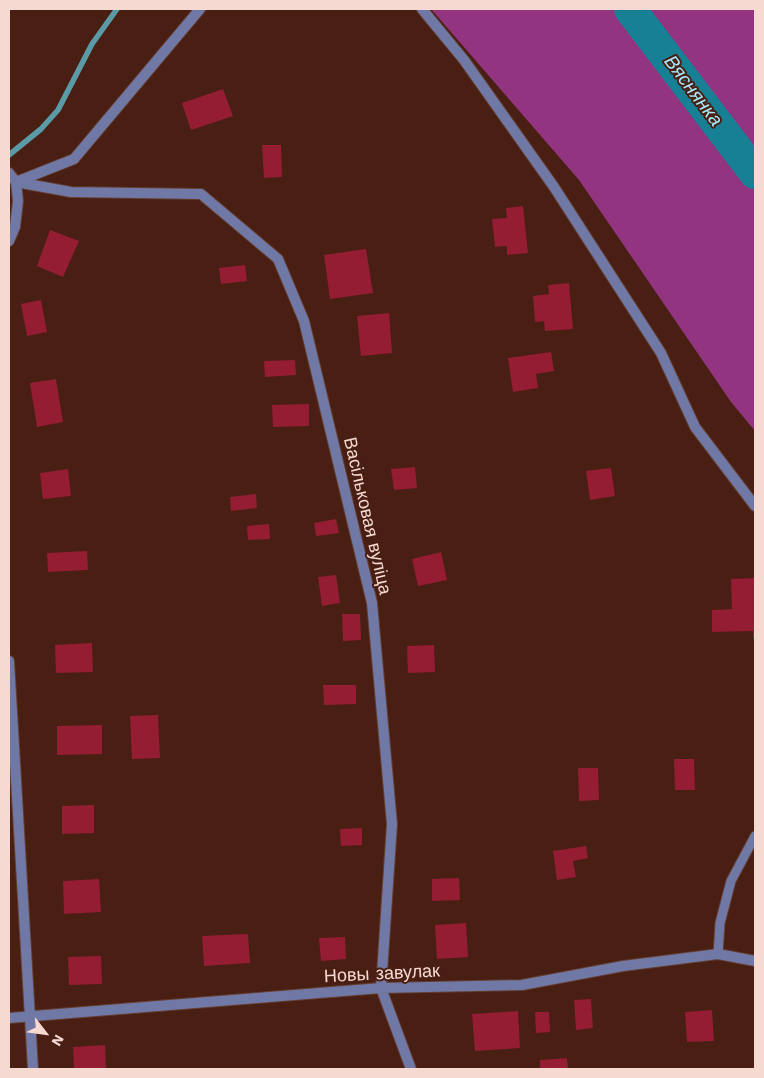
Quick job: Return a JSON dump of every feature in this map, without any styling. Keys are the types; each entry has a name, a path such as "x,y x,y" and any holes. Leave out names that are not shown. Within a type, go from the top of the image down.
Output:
{"street":[{"path":"9,241 15,226 18,201 12,178 74,159 200,9"},
{"path":"422,9 464,60 554,187 661,353 695,427 755,506"},
{"name":"Васільковая вуліца","path":"12,178 71,192 201,194 278,259 304,321 372,603 392,824 381,988 411,1069"},
{"path":"9,661 33,1069"},
{"name":"Новы завулак","path":"9,1018 29,1014 381,988 522,985 623,966 718,954 755,961"}],"lane":[{"path":"718,954 720,923 731,881 755,836"}],"shaded area":[{"path":"431,9 755,9 755,431 731,402 579,180"}],"building":[{"path":"223,89 233,116 191,130 182,103"},
{"path":"262,145 281,145 282,177 264,178"},
{"path":"523,206 528,253 507,255 507,246 495,247 492,219 507,218 506,208"},
{"path":"50,230 79,241 63,277 37,266"},
{"path":"366,249 373,293 330,299 324,255"},
{"path":"245,265 247,281 221,284 219,268"},
{"path":"569,283 573,329 545,331 544,321 535,322 533,296 549,294 548,285"},
{"path":"41,300 47,332 27,336 21,304"},
{"path":"389,313 392,353 361,356 357,316"},
{"path":"551,352 554,371 536,374 538,388 513,392 508,358"},
{"path":"295,360 296,375 265,377 264,361"},
{"path":"56,379 63,422 37,427 30,383"},
{"path":"309,404 309,426 273,427 272,405"},
{"path":"415,467 417,488 394,490 391,469"},
{"path":"611,468 615,496 590,500 586,471"},
{"path":"68,469 71,496 43,499 40,473"},
{"path":"256,494 257,508 231,511 230,497"},
{"path":"336,519 339,533 316,536 314,523"},
{"path":"269,524 270,539 248,540 247,526"},
{"path":"87,551 88,570 48,572 47,553"},
{"path":"441,552 447,580 418,586 412,559"},
{"path":"336,575 340,603 322,606 318,577"},
{"path":"755,578 755,639 753,639 753,631 712,632 712,610 732,609 731,579"},
{"path":"342,614 360,614 361,640 343,641"},
{"path":"92,643 93,672 56,673 55,645"},
{"path":"434,645 435,672 408,673 407,646"},
{"path":"323,685 356,685 356,704 324,705"},
{"path":"158,715 160,758 132,759 130,716"},
{"path":"102,725 102,754 57,755 57,726"},
{"path":"674,759 694,759 695,790 675,790"},
{"path":"578,768 598,768 599,800 579,801"},
{"path":"94,805 94,833 62,834 62,806"},
{"path":"362,828 362,845 341,846 340,829"},
{"path":"586,846 588,858 573,861 576,877 557,880 553,851"},
{"path":"459,878 460,900 432,901 432,879"},
{"path":"99,879 101,912 64,914 63,881"},
{"path":"466,923 468,957 437,959 435,925"},
{"path":"248,934 250,963 204,966 202,936"},
{"path":"345,937 346,959 321,961 319,938"},
{"path":"101,956 102,984 69,985 68,957"},
{"path":"591,999 593,1028 576,1030 574,1000"},
{"path":"712,1010 714,1041 687,1042 685,1012"},
{"path":"518,1011 520,1048 475,1051 472,1014"},
{"path":"535,1012 549,1012 550,1032 536,1033"},
{"path":"105,1045 106,1069 74,1069 73,1047"},
{"path":"567,1058 568,1069 540,1069 540,1060"}],"waterway":[{"path":"9,155 41,129 58,110 92,44 117,9"},
{"name":"Вяснянка","path":"630,9 755,173"}]}
